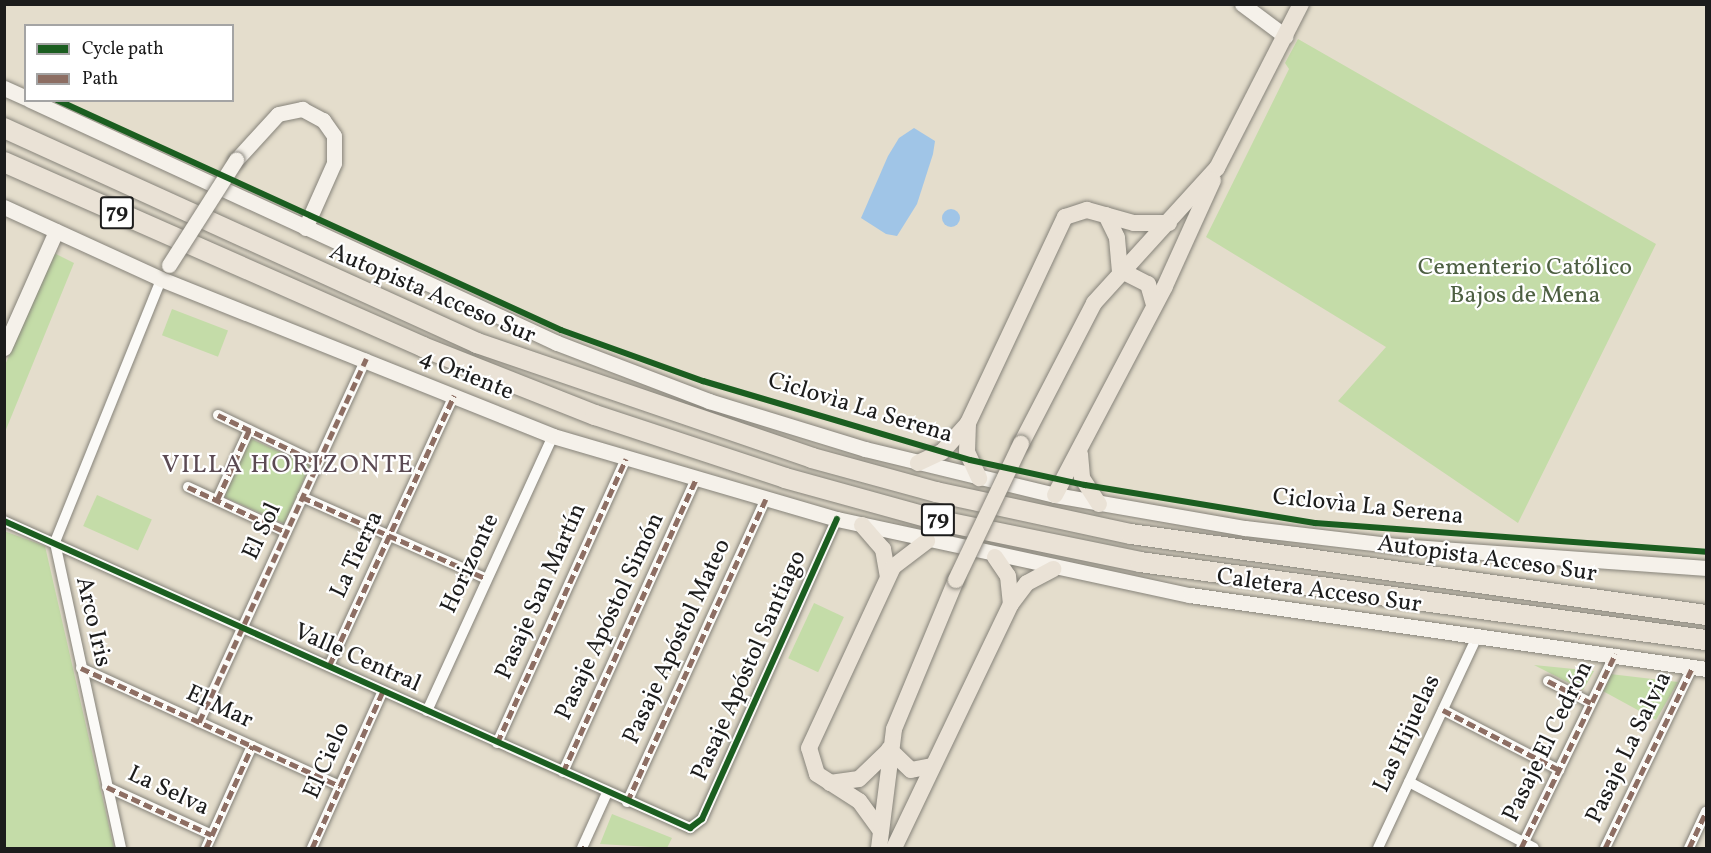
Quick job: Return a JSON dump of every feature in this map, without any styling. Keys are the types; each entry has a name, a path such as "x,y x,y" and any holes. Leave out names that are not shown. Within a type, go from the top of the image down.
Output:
{"highway":[{"name":"Autopista Acceso Sur","path":"4,128 456,334 631,400 812,458 956,497 1131,534 1707,615"},
{"name":"Autopista Acceso Sur","path":"4,162 423,348 595,415 785,478 941,521 1140,562 1707,640"}],"main road":[{"path":"1242,4 1285,36"},
{"path":"1055,495 1080,454 1154,305 1217,168 1301,4"},
{"path":"4,88 24,97"},
{"path":"34,102 305,228 605,362 760,418 918,463 1099,504 1319,537 1707,568"},
{"path":"161,279 236,160 278,114 302,109 323,120 334,136 334,163 305,228"},
{"path":"879,849 889,749 908,688 956,580 1021,444 1083,321 1120,270 1169,223 1217,168"},
{"name":"4 Oriente","path":"4,207 161,279 366,359 553,436 766,499 927,542"},
{"path":"918,463 942,452 968,423 1009,341 1054,229 1075,211 1169,223"},
{"path":"1106,215 1117,238 1120,270"},
{"path":"4,348 56,231"},
{"path":"1120,270 1148,284 1154,305"},
{"path":"968,423 968,452 979,478"},
{"path":"1080,454 1082,478 1099,504"},
{"path":"861,525 883,549 888,576"},
{"path":"881,831 858,801 829,783 810,762 810,741 888,576 906,553 927,542"},
{"name":"Caletera Acceso Sur","path":"927,542 1053,569 1269,608 1700,667"},
{"path":"995,557 1008,576 1011,604"},
{"path":"894,849 1011,604 1027,583 1053,569"},
{"path":"829,783 868,773 889,749"},
{"path":"889,749 911,770 932,766"}],"street":[{"path":"55,542 161,279"},
{"name":"El Sol","path":"199,722 366,359"},
{"name":"La Tierra","path":"329,666 454,395"},
{"path":"218,416 318,463"},
{"path":"217,500 249,430"},
{"name":"Horizonte","path":"427,711 553,436"},
{"name":"Pasaje San Martín","path":"497,742 626,459"},
{"name":"Pasaje Apóstol Simón","path":"563,772 696,479"},
{"path":"188,487 286,532"},
{"path":"302,496 487,579"},
{"name":"Pasaje Apóstol Mateo","path":"627,802 766,499"},
{"name":"Pasaje Apóstol Santiago","path":"694,826 837,519"},
{"name":"Valle Central","path":"4,521 55,542 685,828 694,826"},
{"name":"Arco Iris","path":"55,542 121,849"},
{"name":"Las Hijuelas","path":"1377,849 1477,636"},
{"name":"Pasaje El Cedrón","path":"1526,847 1559,770 1615,654"},
{"name":"Pasaje La Salvia","path":"1605,849 1700,667"},
{"name":"El Mar","path":"81,668 340,786"},
{"path":"1548,681 1591,703"},
{"name":"El Cielo","path":"312,849 383,691"},
{"path":"1443,710 1559,770"},
{"path":"206,849 252,746"},
{"path":"1409,782 1526,847"},
{"name":"La Selva","path":"107,787 212,835"},
{"path":"582,848 607,793"},
{"path":"1689,849 1707,812"}],"green space":[{"name":"Cementerio Católico Bajos de Mena","path":"1298,39 1656,244 1518,523 1338,401 1386,347 1206,237 1289,69 1285,63"},
{"path":"54,253 74,263 5,432 5,365"},
{"path":"172,309 228,331 218,357 162,335"},
{"path":"249,438 310,465 284,524 223,496"},
{"path":"97,495 152,519 138,550 83,526"},
{"path":"4,531 45,546 114,848 5,848"},
{"path":"814,603 844,617 818,672 788,658"},
{"path":"1534,665 1594,671 1583,690"},
{"path":"1610,674 1678,682 1656,720 1601,690"},
{"path":"612,814 672,838 667,848 600,844"}],"water":[{"path":"914,128 935,141 933,154 917,204 897,236 886,234 861,218 888,156 899,138"},
{"path":"947,209 955,209 960,214 958,225 947,227 942,222 942,214"}],"marked path":[{"path":"199,722 366,359"},
{"path":"329,666 454,395"},
{"path":"218,415 318,463"},
{"path":"217,500 249,430"},
{"path":"497,743 626,459"},
{"path":"563,772 696,479"},
{"path":"188,487 286,532"},
{"path":"302,497 487,579"},
{"path":"627,802 766,499"},
{"path":"1521,848 1615,654"},
{"path":"1605,848 1693,666"},
{"path":"81,668 340,786"},
{"path":"1548,681 1591,703"},
{"path":"312,848 383,691"},
{"path":"1443,710 1559,770"},
{"path":"206,848 252,746"},
{"path":"107,787 212,835"},
{"path":"1689,848 1706,812"}],"cycle path":[{"name":"Ciclovìa La Serena","path":"61,102 561,330 703,381 970,460 1085,485 1315,523 1706,552"},
{"path":"4,521 690,828 702,819 837,519"}],"district":[{"name":"VILLA HORIZONTE","path":"288,466"}]}
